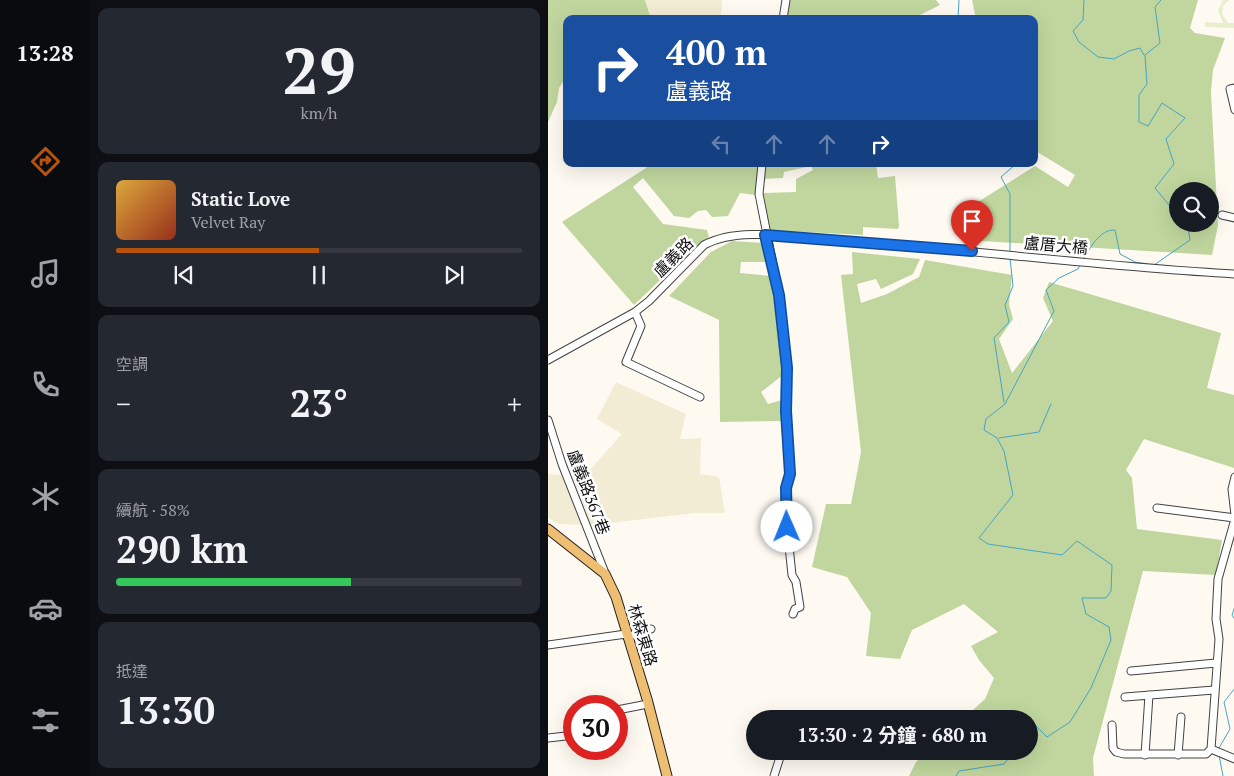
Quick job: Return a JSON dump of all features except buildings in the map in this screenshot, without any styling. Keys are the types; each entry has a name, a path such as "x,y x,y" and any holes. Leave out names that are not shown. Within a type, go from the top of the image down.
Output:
{"main road":[{"name":"林森東路","path":"548,529 605,574 616,597 667,776"}],"street":[{"path":"784,15 786,0"},
{"path":"1234,88 1230,89 1234,110"},
{"path":"762,167 759,194 765,235 779,295 787,368 786,411 790,474 786,488 787,527 792,576 796,582 800,607 795,609 793,614"},
{"path":"1222,215 1234,218"},
{"name":"盧義路","path":"548,360 635,312 649,301 704,244 715,238 730,235 765,235 895,244"},
{"name":"盧厝大橋","path":"895,244 1234,274"},
{"path":"635,312 641,326 626,362 700,397"},
{"name":"盧義路367巷","path":"548,420 562,464 605,574"},
{"path":"1112,725 1111,741 1116,752 1144,755 1178,755 1206,754 1211,749 1219,640 1216,619 1218,579 1234,517 1232,489 1234,477"},
{"path":"1157,508 1234,517"},
{"path":"548,645 626,635 651,629"},
{"path":"1131,671 1216,664"},
{"path":"1125,697 1214,690"},
{"path":"1144,755 1149,695"},
{"path":"628,708 648,704"},
{"path":"1178,755 1181,717"},
{"path":"548,738 563,736"},
{"path":"1211,749 1234,759"},
{"path":"774,776 779,760"}],"shaded area":[{"path":"645,0 722,0 721,15 650,15"},
{"path":"616,382 686,414 680,439 701,438 700,474 719,477 725,513 696,513 591,525 572,475 574,472 588,472 622,434 597,419"},
{"path":"548,474 564,475 582,525 559,524 548,518"}],"green space":[{"path":"548,0 645,0 650,15 563,15 563,82 559,88 557,102 548,122"},
{"path":"788,0 936,0 940,5 920,15 786,15"},
{"path":"972,0 1198,0 1190,28 1195,33 1225,38 1213,70 1211,92 1216,182 1169,182 1169,232 1217,232 1212,255 965,240 965,210 1033,167 1037,167 1068,187 1075,175 1038,152 1038,15 975,15"},
{"path":"1223,0 1229,0 1223,6 1222,14 1228,23 1234,23 1234,28 1205,27 1205,22 1223,23 1218,10"},
{"path":"760,167 755,195 740,193 728,216 712,217 706,210 698,211 689,218 674,216 643,178 633,187 663,224 707,230 709,237 696,246 634,305 562,222 646,168"},
{"path":"765,167 806,167 784,172 783,178 763,179"},
{"path":"812,167 876,167 878,178 895,176 898,229 863,227 863,235 767,230 763,193 796,192 796,179 813,170"},
{"path":"732,241 764,243 766,262 741,262 740,273 771,276 783,375 761,392 768,404 782,400 782,421 720,422 719,320 669,296 711,252"},
{"path":"852,252 920,259 913,274 881,289 876,279 857,284 861,303 887,294 919,277 925,260 1012,275 1009,304 1013,319 999,339 1012,373 1053,321 1043,298 1049,282 1221,333 1207,388 1234,395 1234,468 1144,439 1126,470 1132,478 1137,529 1222,540 1216,575 1143,571 1093,758 1094,776 909,776 918,760 1038,760 1038,710 973,710 985,699 994,678 979,660 971,646 998,632 964,604 912,630 900,659 866,656 871,613 847,577 812,567 826,504 851,504 861,452 841,275 853,274"}],"waterway":[{"path":"958,15 959,0"},
{"path":"1084,0 1083,20 1073,31 1079,42 1098,57 1114,59 1129,51 1140,48 1144,55"},
{"path":"1161,0 1155,7 1160,43 1145,55 1147,84 1139,95 1139,122 1148,126 1162,103 1185,118 1166,139 1174,164 1155,188 1169,205"},
{"path":"1010,251 1010,194 1001,177 1013,167"},
{"path":"1083,260 1100,236 1115,230 1120,254 1135,262 1147,264"},
{"path":"1154,265 1190,240 1189,232"},
{"path":"1004,402 994,338 1009,322 1005,305 1013,286 1010,258"},
{"path":"1038,728 1047,737 1070,722 1091,688 1111,640 1109,627 1086,614 1082,598 1106,598 1111,591 1112,565 1077,541 1062,555 988,544 979,538 1013,495 1004,451 997,438 984,430 986,419 1005,404 1054,311 1046,290 1059,278 1078,269 1080,265"},
{"path":"999,438 1039,432 1051,404"},
{"path":"1235,606 1232,615 1235,620"},
{"path":"1219,748 1230,729 1224,702 1235,688"},
{"path":"1219,755 1223,776"},
{"path":"956,776 959,771 1004,764 1007,760"}],"route":[{"path":"787,527 786,488 790,474 786,411 787,368 779,295 765,235 972,251"}]}
